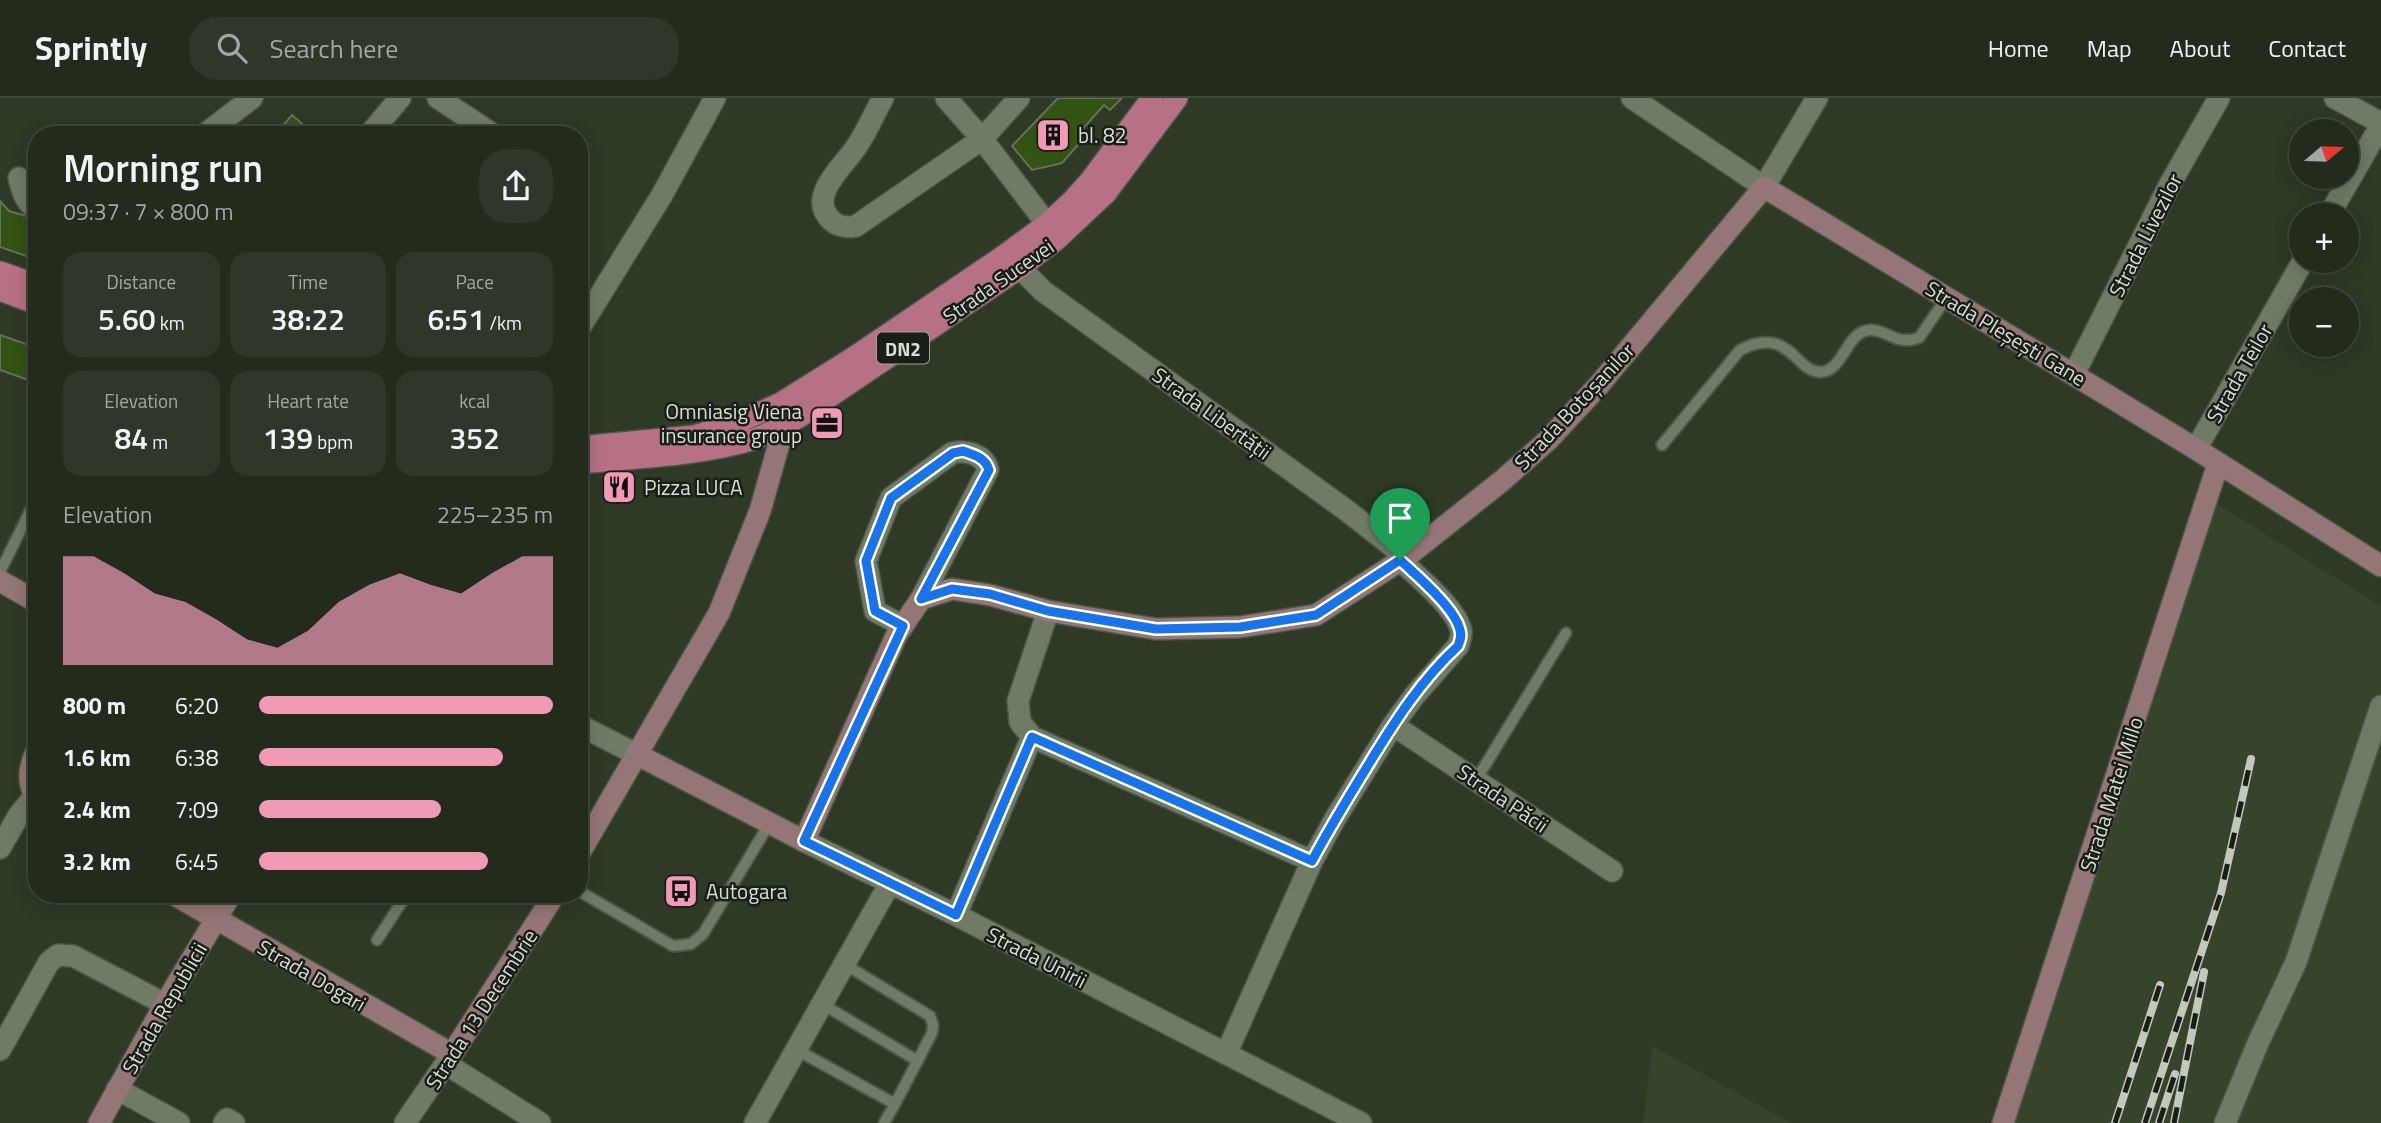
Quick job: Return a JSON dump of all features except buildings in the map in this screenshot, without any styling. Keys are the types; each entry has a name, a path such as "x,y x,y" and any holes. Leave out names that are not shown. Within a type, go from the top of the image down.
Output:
{"main road":[{"name":"Strada Sucevei","path":"781,403 853,358 1047,224 1090,181 1152,98"},
{"name":"Strada Sucevei","path":"784,426 1020,268 1058,239 1106,193 1177,98"},
{"path":"0,272 28,282"},
{"path":"0,290 28,300"},
{"name":"DN2","path":"588,446 694,436 735,424 781,403"},
{"name":"DN2","path":"588,462 691,452 741,443 784,426"}],"street":[{"path":"216,126 252,98"},
{"path":"377,126 400,98"},
{"path":"438,98 480,126"},
{"path":"588,314 662,195 715,98"},
{"path":"883,98 858,146 824,192 823,206 826,214 836,224 856,226 982,139 1018,98"},
{"path":"946,98 982,139 1047,224"},
{"path":"1765,187 1817,98"},
{"name":"Strada Livezilor","path":"2074,374 2170,184 2219,98"},
{"path":"2335,98 2381,124 2336,203"},
{"name":"Strada Pleșești Gane","path":"1645,102 1765,187 2196,449 2381,566"},
{"path":"19,178 28,202"},
{"name":"Strada Botoșanilor","path":"921,599 952,589 990,594 1048,611 1156,629 1203,629 1277,622 1316,615 1403,558 1503,480 1548,440 1599,385 1765,187"},
{"name":"Strada Libertății","path":"1020,268 1043,291 1346,510 1403,558"},
{"name":"Strada Teilor","path":"2196,449 2296,273"},
{"path":"588,839 719,613 760,511 784,426 781,403"},
{"path":"804,841 903,626 921,599 989,470 982,459 963,451 953,453 891,498 866,561 875,611 903,626"},
{"name":"Strada Matei Millo","path":"2003,1123 2218,464"},
{"path":"1226,1054 1312,861 1335,818 1393,724 1462,638 1460,627 1451,613 1403,558"},
{"path":"0,581 28,597"},
{"path":"1048,611 1018,701 1020,722 1032,737 1312,861"},
{"path":"2225,1123 2296,962 2381,706"},
{"name":"Strada Păcii","path":"1393,724 1612,871"},
{"path":"588,730 638,755"},
{"path":"956,915 1032,737"},
{"name":"Strada Unirii","path":"638,755 1361,1123"},
{"path":"0,848 19,814 28,806"},
{"path":"755,1123 890,883"},
{"name":"Strada Dogari","path":"188,903 449,1059"},
{"name":"Strada Republicii","path":"99,1123 225,903"},
{"name":"Strada 13 Decembrie","path":"405,1123 549,903"},
{"path":"0,1050 49,962 58,955 73,956 165,1004"},
{"path":"449,1059 540,1123"},
{"path":"117,1089 179,1123"},
{"path":"225,1123 227,1119 234,1123"}],"lane":[{"path":"1662,445 1740,350 1751,344 1768,342 1786,347 1812,370 1821,372 1831,369 1860,333 1882,331 1896,338 1919,338 1947,297"},
{"path":"0,572 28,515"},
{"path":"1476,780 1566,633"},
{"path":"588,896 673,946 691,944 703,934 769,824"},
{"path":"377,940 401,903"},
{"path":"844,964 930,1016 933,1025 932,1034 884,1123"},
{"path":"822,1004 918,1061"},
{"path":"797,1049 895,1104"}],"shaded area":[{"path":"2209,499 2381,606 2381,1123 2005,1123"},
{"path":"1652,1046 1792,1123 1643,1123"}],"railway":[{"path":"2145,1123 2221,893 2251,759"},
{"path":"2174,1123 2204,972"},
{"path":"2115,1123 2160,985"},
{"path":"2159,1123 2175,1074"}],"place":[{"name":"bl. 82","path":"1053,135"},
{"name":"Omniasig Viena insurance group","path":"827,423"},
{"name":"Pizza LUCA","path":"619,487"},
{"name":"Autogara","path":"681,891"}],"route":[{"path":"957,451 982,459 989,470 921,599 952,589 990,594 1048,611 1156,629 1240,627 1316,615 1400,560 1451,613 1460,627 1462,638 1393,724 1312,861 1032,737 956,915 804,841 897,634 903,626 875,611 866,561 891,498 957,451"}]}
